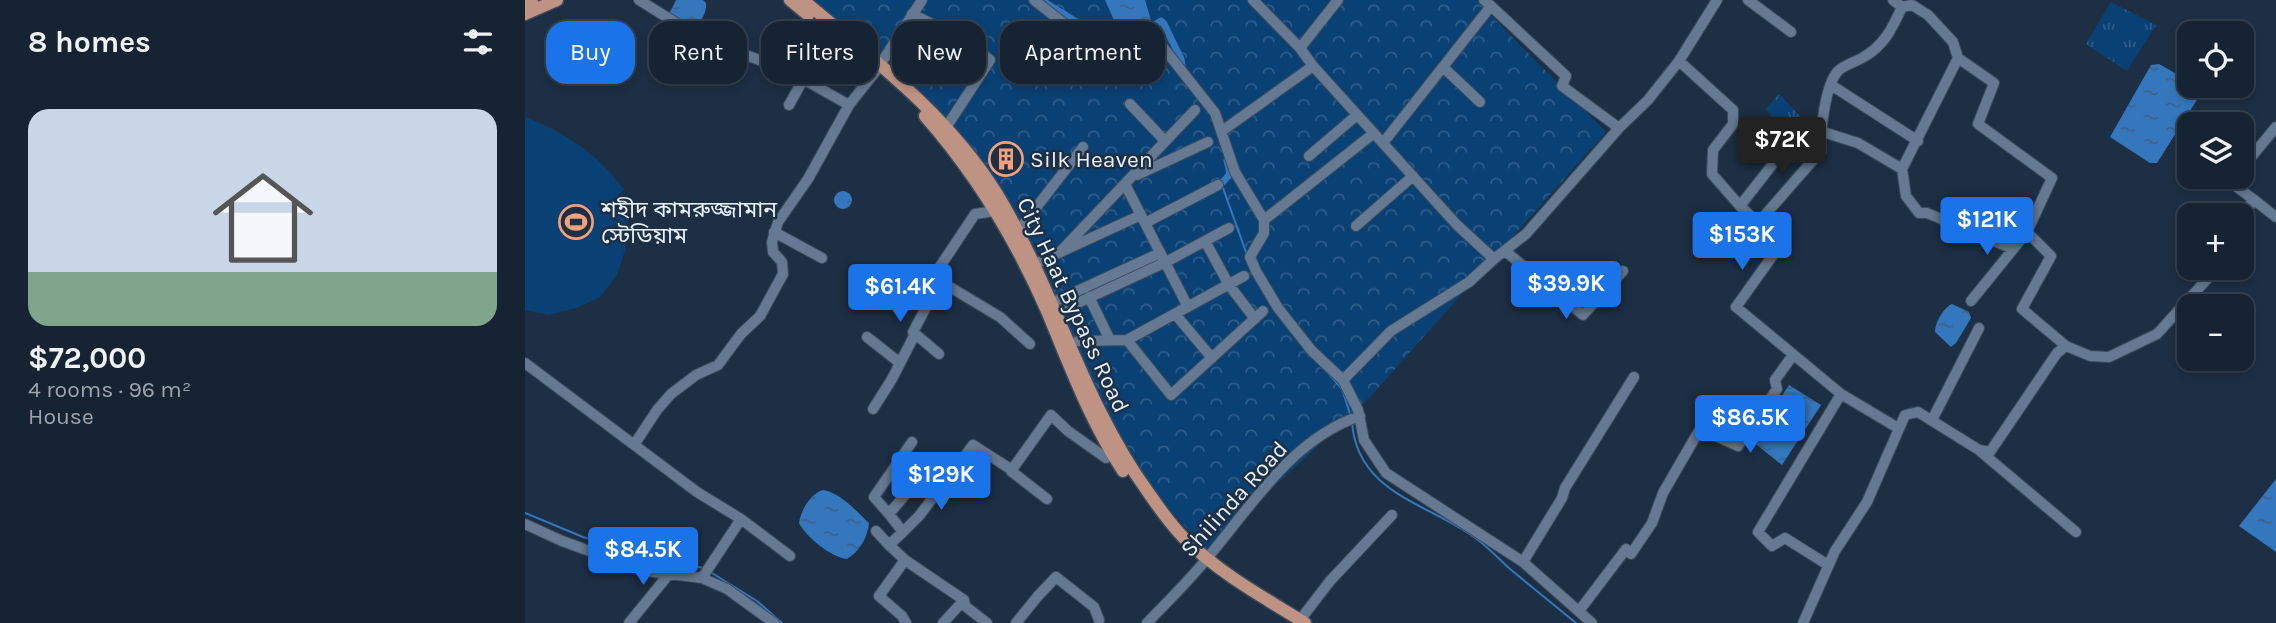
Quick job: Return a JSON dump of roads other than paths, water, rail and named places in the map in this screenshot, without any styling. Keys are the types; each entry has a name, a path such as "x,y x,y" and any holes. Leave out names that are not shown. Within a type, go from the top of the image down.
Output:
{"main road":[{"path":"525,3 532,0"},
{"path":"525,14 557,0"},
{"name":"City Haat Bypass Road","path":"790,0 817,21"},
{"name":"City Haat Bypass Road","path":"803,0 826,21"},
{"name":"City Haat Bypass Road","path":"878,68 947,126 996,193 1018,231 1113,439 1165,515 1205,561 1237,590 1298,622"},
{"name":"City Haat Bypass Road","path":"878,68 942,134 995,211 1018,250 1105,443 1158,520 1178,543 1205,561"}],"street":[{"path":"639,0 689,31 705,33 761,61"},
{"path":"878,68 922,0"},
{"path":"1034,0 1103,54 1151,32 1215,113 1235,172 1264,220 1264,233 1250,257 1256,271 1278,308 1312,351 1343,380 1364,440 1386,473 1523,562 1592,623"},
{"path":"1254,0 1457,225 1494,258"},
{"path":"1300,48 1338,0"},
{"path":"1343,380 1391,331 1469,282 1494,258 1527,234 1619,128 1648,100 1679,61 1717,0"},
{"path":"1748,0 1791,32"},
{"path":"1893,0 1902,7 1912,5 1928,15 1953,41 1958,58 1994,83 1978,124 2052,178 2027,232 1971,301"},
{"path":"1383,143 1443,67 1487,3 1566,76 1562,86 1619,128"},
{"path":"1758,223 1821,151 1820,131 1831,85 1838,71 1872,53 1889,36 1902,7"},
{"path":"912,13 946,31 953,30 990,60 947,126"},
{"path":"1958,58 1902,169 1906,196 1919,213 1927,213 2013,249"},
{"path":"1679,61 1733,110 1734,124 1713,150 1712,174 1740,206 1781,244 1737,307 1841,394 1898,428"},
{"path":"1222,131 1313,66"},
{"path":"1443,67 1480,102"},
{"path":"789,105 801,84"},
{"path":"814,84 849,105"},
{"path":"634,445 671,394 696,375 718,365 741,334 759,316 783,274 782,262 773,252 774,232 778,222 809,179 849,105 865,84"},
{"path":"1831,85 1918,141"},
{"path":"1130,104 1165,141"},
{"path":"1061,251 1195,110"},
{"path":"1309,156 1357,115"},
{"path":"2254,154 2276,127"},
{"path":"1820,131 1858,144 1902,169"},
{"path":"1264,220 1374,133"},
{"path":"1128,181 1208,142"},
{"path":"1018,231 1083,147"},
{"path":"1740,206 1776,160 1764,152"},
{"path":"1356,226 1413,176"},
{"path":"1128,181 1143,219 1188,307"},
{"path":"1041,261 1218,185"},
{"path":"2239,189 2276,218"},
{"path":"2251,203 2253,199"},
{"path":"995,211 975,214 933,277 1000,317 1030,344"},
{"path":"1054,308 1229,228"},
{"path":"774,232 784,236 788,242 822,258"},
{"path":"2027,232 2051,256 2022,309 2066,346 2090,356 2109,357 2157,334 2206,280"},
{"path":"1205,241 1229,285 1255,319"},
{"path":"1505,251 1583,315 1623,271"},
{"path":"1054,308 1089,297 1163,258"},
{"path":"1078,341 1127,340 1244,276"},
{"path":"873,410 900,363 915,334 913,332 920,317 940,281"},
{"path":"1089,297 1110,340"},
{"path":"1127,340 1171,395 1263,311"},
{"path":"1175,314 1212,358"},
{"path":"1932,420 1979,328"},
{"path":"915,334 939,354"},
{"path":"867,337 900,363"},
{"path":"1979,450 1990,452 2057,353 2066,346"},
{"path":"1579,611 1626,549 1630,554 1641,540 1652,523 1663,493 1700,429 1738,446 1777,389 1775,380 1793,355"},
{"path":"525,363 697,492 741,519 790,556"},
{"path":"1523,562 1634,377"},
{"path":"1828,565 1786,538 1772,546 1758,532 1841,394"},
{"path":"1803,623 1828,565 1867,502 1905,415 1918,412 1979,450 2076,532"},
{"path":"1012,470 1051,415 1068,431 1106,458"},
{"name":"Shilinda Road","path":"1147,623 1205,561 1266,485 1327,431 1355,418"},
{"path":"903,531 874,497 912,442"},
{"path":"889,545 919,516 973,445 1012,470 1047,499"},
{"path":"888,514 921,476"},
{"path":"1298,622 1330,581 1392,515"},
{"path":"702,578 741,519"},
{"path":"527,529 645,571 702,578 727,589 774,623"},
{"path":"876,531 905,560 964,600 965,606 987,623"},
{"path":"905,560 879,596 902,616 906,623"},
{"path":"629,623 669,574"},
{"path":"1016,623 1056,577 1094,607 1100,622"},
{"path":"943,623 964,600"}],"water":[{"path":"676,0 703,0 706,3 700,21 677,21 671,18 670,12"},
{"path":"1105,0 1145,0 1151,21 1115,21"},
{"path":"2159,64 2177,74 2177,98 2198,98 2189,112 2177,112 2177,131 2157,163 2150,163 2110,137 2151,65"},
{"path":"843,191 849,194 852,200 849,206 843,209 837,206 834,200 837,194"},
{"path":"1952,304 1969,312 1971,318 1951,347 1935,332 1940,316"},
{"path":"1789,385 1821,405 1782,465 1752,441"},
{"path":"2276,479 2276,552 2239,526"},
{"path":"823,490 842,499 869,523 862,544 847,559 820,546 799,523 807,503"}],"waterway":[{"path":"1041,0 1075,21"},
{"path":"1165,26 1181,59 1183,72"},
{"path":"1221,184 1230,174 1227,160"},
{"path":"1223,188 1247,255"},
{"path":"1324,368 1342,389 1351,417"},
{"path":"1352,422 1357,446 1380,481 1474,537 1576,623"},
{"path":"525,513 583,537 659,560 704,568"},
{"path":"712,573 757,601 782,623"}],"place":[{"name":"Silk Heaven","path":"1006,159"},
{"name":"শহীদ কামরুজ্জামান স্টেডিয়াম","path":"576,222"}]}
